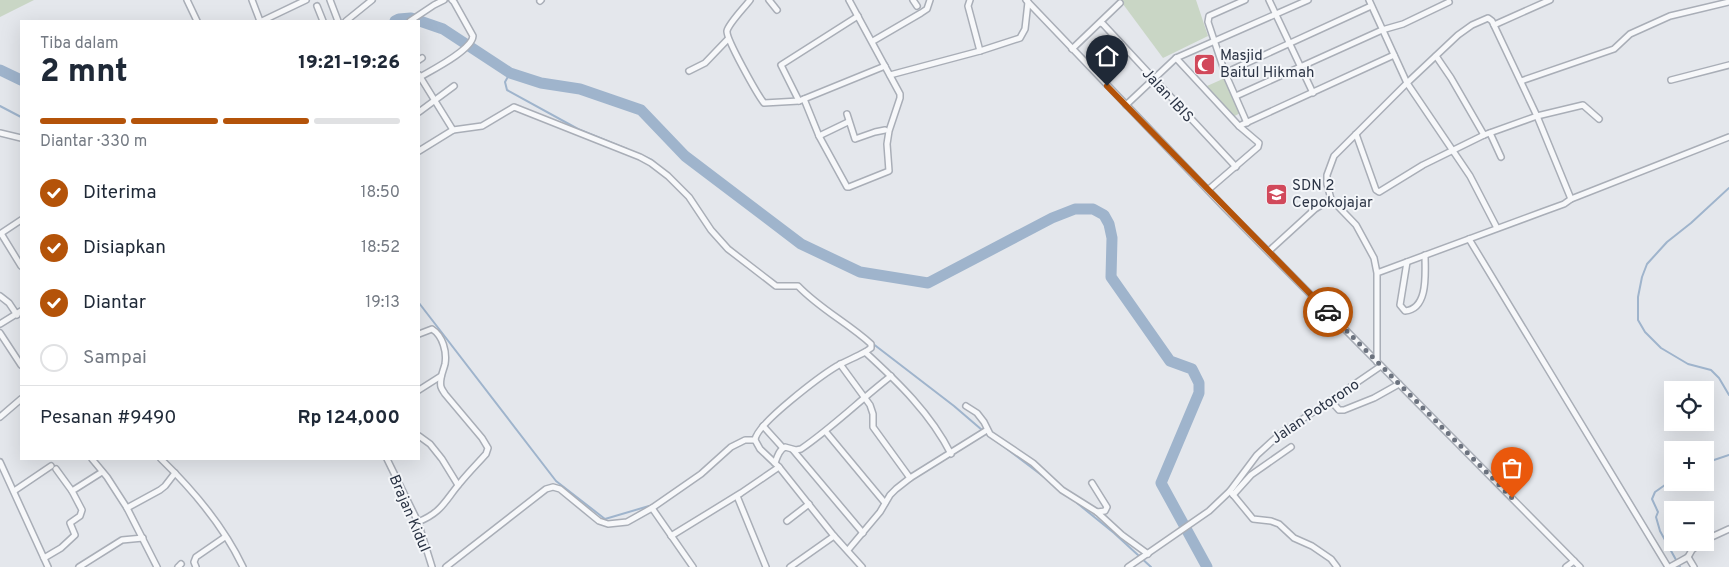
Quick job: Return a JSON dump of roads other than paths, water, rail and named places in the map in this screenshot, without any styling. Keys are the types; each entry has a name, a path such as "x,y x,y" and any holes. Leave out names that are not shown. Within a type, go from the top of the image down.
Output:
{"street":[{"path":"188,0 197,20"},
{"path":"252,0 261,20"},
{"path":"263,20 306,0"},
{"path":"330,0 338,20"},
{"path":"347,20 372,0"},
{"path":"412,20 444,0"},
{"path":"452,0 473,36 472,40 463,50 420,76 453,130"},
{"path":"750,0 727,31 728,39 764,103 802,100 885,66"},
{"path":"769,0 777,10"},
{"path":"849,0 873,41 900,94 900,98 889,131 887,144 889,171 847,187 782,65 858,16"},
{"path":"913,0 917,6"},
{"path":"873,41 921,14 927,9 930,0"},
{"path":"970,0 968,6 980,51"},
{"path":"1245,0 1209,16 1208,22 1225,73 1247,123"},
{"path":"1270,0 1312,93"},
{"path":"1126,105 1176,58 1308,0"},
{"path":"1494,25 1550,0"},
{"path":"890,75 980,51 1020,38 1025,29 1027,1"},
{"path":"1027,1 1208,190 1580,567"},
{"path":"1236,96 1382,30 1403,24 1450,2"},
{"path":"1521,81 1614,49 1630,34 1670,16 1729,2"},
{"path":"1072,49 1120,3"},
{"path":"1225,73 1291,44 1370,3 1407,83 1470,176 1497,228"},
{"path":"317,6 323,20"},
{"path":"1379,364 1377,273 1374,258 1356,225 1331,199 1327,184 1330,164 1334,156 1407,83 1458,35 1472,25 1488,18 1494,25 1537,116 1571,199"},
{"name":"Jalan IBIS","path":"1100,23 1236,167"},
{"path":"689,72 705,63 728,39"},
{"path":"1239,126 1394,55"},
{"path":"1436,56 1501,157"},
{"path":"1176,58 1239,126 1258,141 1259,144 1236,167 1208,190"},
{"path":"1671,80 1729,65"},
{"path":"420,111 454,86"},
{"path":"1356,134 1376,190 1379,192 1423,165 1453,150 1487,134 1537,116 1584,105 1599,119"},
{"path":"420,150 453,130 482,126 514,107 640,157 668,176 689,197 722,245 776,286 798,286 808,297 872,344 871,348 865,352 823,375 763,426 755,436 760,449 777,465 834,536 862,567"},
{"path":"847,114 853,138 856,139 885,130"},
{"path":"819,136 848,122"},
{"path":"0,133 20,138"},
{"path":"1377,273 1564,204 1571,199 1729,137"},
{"path":"1269,251 1309,214 1331,199"},
{"path":"20,221 1,234 20,264"},
{"path":"1469,239 1673,565 1688,557 1691,551"},
{"path":"1407,262 1401,301 1402,308 1405,311 1411,311 1424,292 1425,255"},
{"path":"0,296 19,313 0,324"},
{"path":"418,522 440,510 458,485 486,454 488,448 441,387 441,376 445,364 445,350 438,334 432,329 420,334"},
{"path":"0,334 20,364"},
{"path":"865,352 891,376 930,419 951,454"},
{"path":"840,364 873,414 873,427 910,478"},
{"name":"Jalan Potorono","path":"1146,555 1231,493 1257,455 1281,432 1331,401 1379,364"},
{"path":"420,389 441,376"},
{"path":"763,426 783,448 801,450 826,432 891,376"},
{"path":"1331,401 1339,410 1344,410 1374,398 1399,384"},
{"path":"0,417 20,400"},
{"path":"966,406 977,413 984,422 986,432 1033,463 1062,490 1097,512 1146,555 1128,567"},
{"path":"826,432 885,503"},
{"path":"848,550 880,512 896,488 986,432"},
{"path":"420,437 430,444 442,459 458,485"},
{"path":"446,567 546,489 553,487 560,489 599,521 608,524 627,522 652,508 701,474 731,446 738,442 755,440"},
{"path":"1291,447 1251,475 1231,493 1253,519 1279,524 1294,538 1312,546 1331,558 1337,567"},
{"path":"671,536 737,496 777,465 778,454 783,448"},
{"path":"793,449 863,533"},
{"path":"93,460 127,508 157,567"},
{"path":"163,460 213,518 243,567"},
{"name":"Brajan Kidul","path":"387,460 418,522 432,567"},
{"path":"0,462 48,567"},
{"path":"14,490 53,467 72,491 82,510 80,516 70,523 75,535 61,548 44,558"},
{"path":"72,491 102,472"},
{"path":"127,508 160,490 175,473"},
{"path":"1092,483 1108,507 1105,512 1097,512"},
{"path":"737,496 766,567"},
{"path":"787,521 809,504"},
{"path":"652,508 693,567"},
{"path":"1714,536 1729,529"},
{"path":"790,567 834,536"},
{"path":"196,567 194,560 196,557 225,537"},
{"path":"79,567 122,540 143,538"},
{"path":"1688,557 1694,567"},
{"path":"1566,567 1574,561"}],"waterway":[{"path":"397,20 411,18 417,20"},
{"path":"420,21 443,29 510,73 541,83 580,89 641,110 685,156 801,244 860,272 928,283 1052,218 1075,209 1093,209 1104,215 1109,224 1112,238 1111,277 1170,361 1192,369 1199,383 1199,393 1161,483 1207,567"},
{"path":"0,70 20,80"},
{"path":"510,73 505,82 507,90 578,129 627,149"},
{"path":"0,106 20,116"},
{"path":"643,156 656,164"},
{"path":"1729,188 1667,242 1647,264 1638,297 1638,320 1645,332 1661,348 1688,364 1711,370 1719,378 1729,395"},
{"path":"783,284 796,283 798,285"},
{"path":"420,304 556,481 605,519 649,506"},
{"path":"872,343 982,430"},
{"path":"986,433 1048,480"},
{"path":"1714,460 1729,455"},
{"path":"1664,486 1655,492 1652,499 1658,512 1656,517 1660,531 1680,567"},
{"path":"1077,503 1114,533 1151,567"}],"place":[{"name":"Masjid Baitul Hikmah","path":"1204,64"},
{"name":"SDN 2 Cepokojajar","path":"1276,194"}]}
